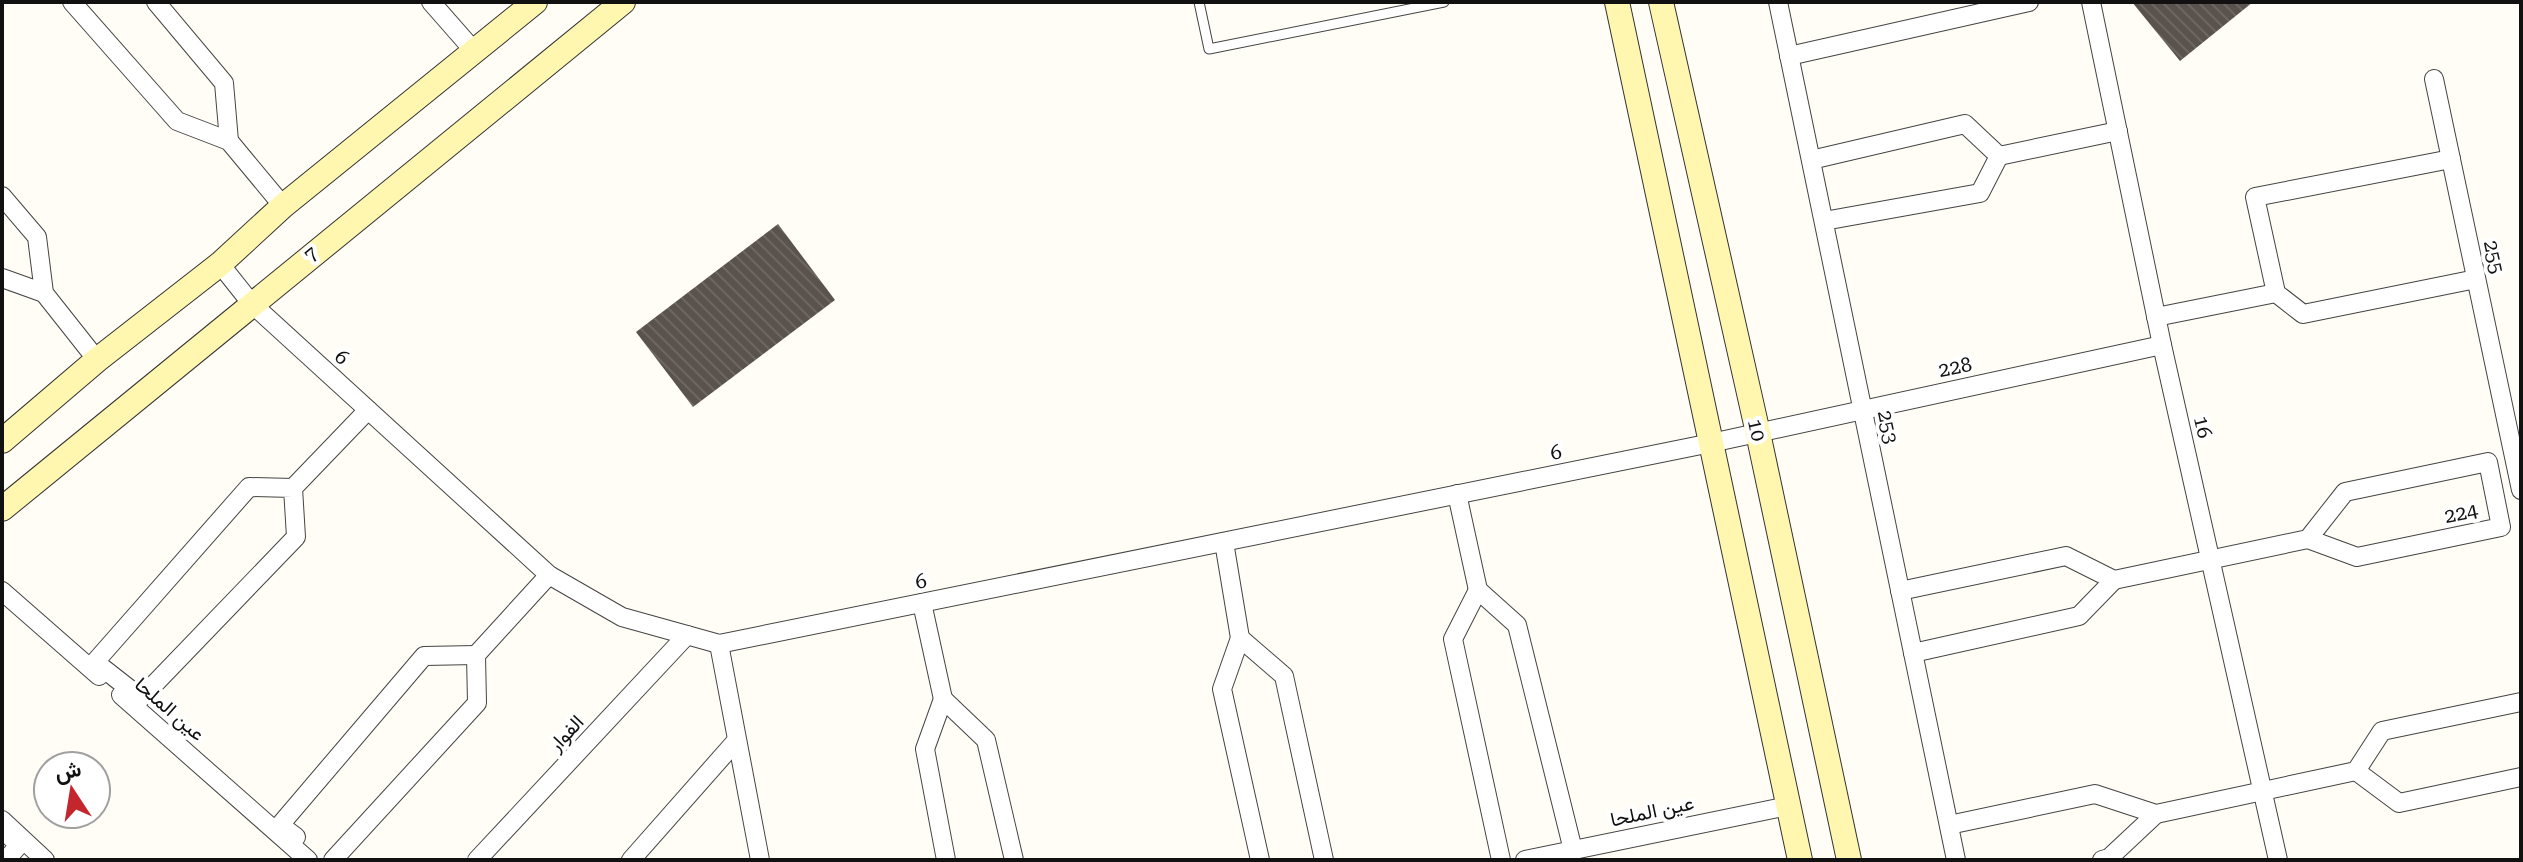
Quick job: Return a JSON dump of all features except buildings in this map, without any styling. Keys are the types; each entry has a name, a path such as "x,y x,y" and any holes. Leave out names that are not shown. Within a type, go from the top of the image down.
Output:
{"street":[{"path":"72,2 177,121 229,141 283,206"},
{"path":"156,2 224,83 229,141"},
{"path":"431,2 474,51"},
{"path":"2,441 97,360 220,264 283,206 535,2"},
{"name":"7","path":"2,509 623,2"},
{"path":"1617,2 1800,860"},
{"name":"10","path":"1661,2 1758,433 1849,860"},
{"name":"253","path":"1778,2 1956,860"},
{"path":"1789,56 2029,2"},
{"name":"16","path":"2091,2 2162,345 2278,860"},
{"name":"255","path":"2434,79 2521,490"},
{"path":"1811,160 1965,124 1999,156"},
{"path":"1999,156 2118,131"},
{"path":"1824,221 1980,193 1999,156"},
{"path":"2451,159 2255,197 2276,293 2303,314 2476,279"},
{"path":"2,196 37,237 44,293 97,360"},
{"name":"6","path":"220,264 251,303 549,575 622,617 719,644 1758,433"},
{"path":"2,278 44,293"},
{"path":"2156,317 2276,293"},
{"name":"228","path":"1758,433 2162,345"},
{"path":"293,488 249,487 95,662 141,698 296,537 293,488 368,410"},
{"name":"224","path":"2488,462 2501,527 2357,557 2308,539 2345,492 2488,462"},
{"path":"1457,494 1478,590 1517,625 1573,850"},
{"path":"1913,653 2079,616 2114,580 2308,539"},
{"path":"1224,542 1240,638 1222,689 1260,860"},
{"path":"1900,591 2066,556 2114,580"},
{"path":"333,860 477,703 476,655 549,575"},
{"path":"1478,590 1453,639 1501,860"},
{"name":"عين الملحا","path":"2,591 308,860"},
{"path":"922,603 943,699 925,749 946,860"},
{"name":"الفوار","path":"477,860 687,635"},
{"path":"1240,638 1284,676 1324,860"},
{"path":"719,644 760,860"},
{"path":"323,860 280,825 424,656 476,655"},
{"path":"943,699 986,740 1014,860"},
{"path":"1949,825 2095,794 2156,814 2263,791 2356,771 2382,731 2521,702"},
{"path":"631,860 736,741"},
{"path":"2356,771 2399,803 2521,777"},
{"name":"عين الملحا","path":"1525,860 1788,806"},
{"path":"2102,860 2109,858 2156,814"},
{"path":"2,820 45,860"},
{"path":"2,830 19,845 6,860"}],"lane":[{"path":"1199,2 1209,49 1444,2"}]}
